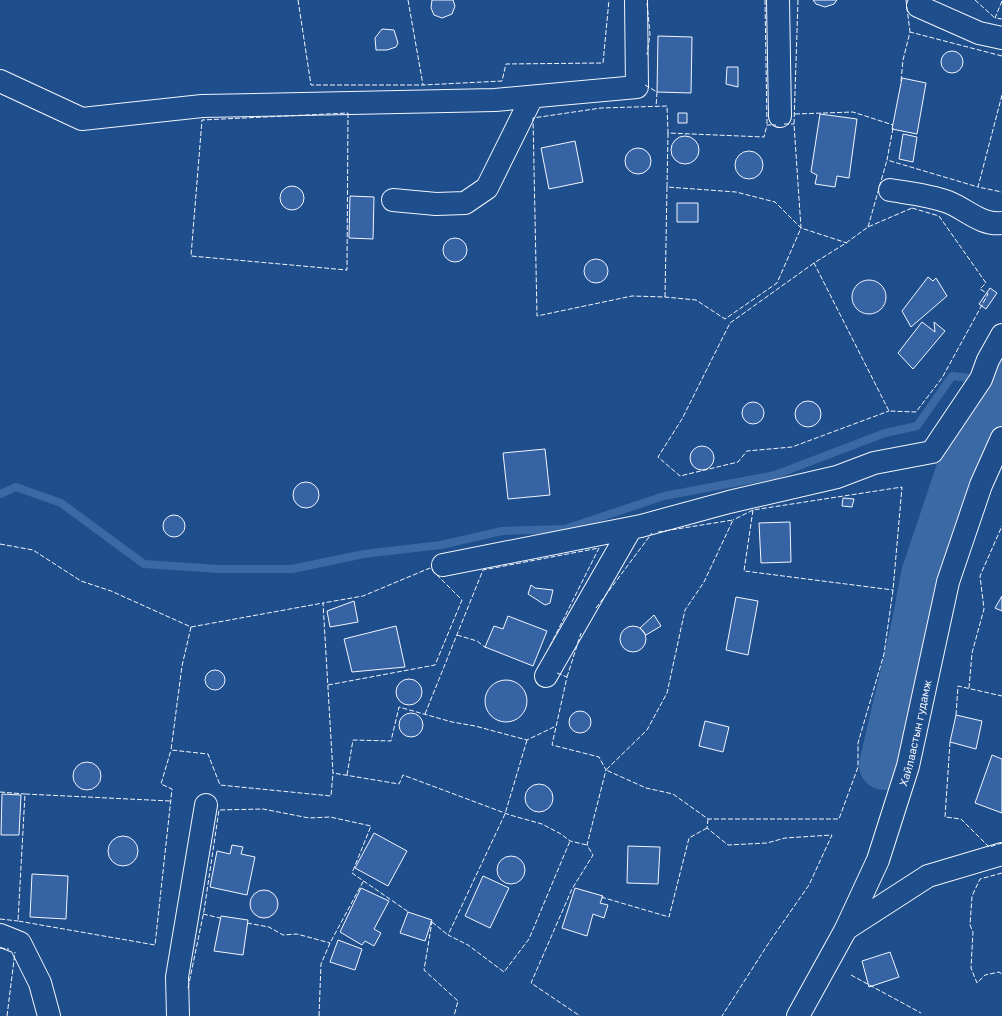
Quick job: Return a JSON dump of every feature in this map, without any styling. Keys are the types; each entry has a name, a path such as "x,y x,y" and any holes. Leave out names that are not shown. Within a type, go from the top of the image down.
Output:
{"street":[{"path":"0,81 82,118 202,106 495,100 637,86 636,0"},
{"path":"778,0 780,116"},
{"path":"918,6 979,33 1002,38"},
{"path":"393,200 436,204 465,204 487,188 532,97"},
{"path":"890,190 925,195 949,202 991,224 1002,223"},
{"path":"443,565 631,528 729,502 837,477 874,463 932,452 981,379 988,360 1002,335"},
{"name":"Хайлаастын гудамж","path":"798,1016 846,929 878,860 906,773 948,582 981,486 1002,438"},
{"path":"546,676 631,528"},
{"path":"178,1016 177,978 206,805"},
{"path":"846,929 928,876 1002,854"},
{"path":"0,935 20,943 40,983 49,1016"}],"building":[{"path":"432,0 453,0 455,6 452,14 442,18 434,15 431,8"},
{"path":"813,0 837,0 834,4 825,7 816,4"},
{"path":"382,29 394,30 398,43 396,47 387,50 376,50 375,38"},
{"path":"658,36 692,37 691,93 657,92"},
{"path":"952,51 960,54 963,62 960,70 952,73 944,70 941,62 944,54"},
{"path":"727,67 738,67 738,87 726,84"},
{"path":"902,78 926,83 917,134 892,129"},
{"path":"678,113 687,113 687,123 678,123"},
{"path":"820,114 857,119 849,178 837,176 835,187 815,184 817,175 811,172"},
{"path":"903,134 917,137 913,162 899,159"},
{"path":"685,136 695,140 699,150 695,160 685,164 675,160 671,150 675,140"},
{"path":"575,141 583,182 549,189 541,148"},
{"path":"638,148 647,152 651,161 647,170 638,174 629,170 625,161 629,152"},
{"path":"749,151 759,155 763,165 759,175 749,179 739,175 735,165 739,155"},
{"path":"292,186 301,189 304,198 301,207 292,210 283,207 280,198 283,189"},
{"path":"350,196 374,197 373,239 349,238"},
{"path":"677,203 698,203 698,222 677,222"},
{"path":"455,238 464,241 467,250 464,259 455,262 446,259 443,250 446,241"},
{"path":"596,259 605,262 608,271 605,280 596,283 587,280 584,271 587,262"},
{"path":"928,277 933,281 936,278 947,296 911,327 902,311"},
{"path":"869,280 881,285 886,297 881,309 869,314 857,309 852,297 857,285"},
{"path":"990,288 997,293 986,309 979,304"},
{"path":"922,322 935,332 934,322 945,331 913,369 898,353"},
{"path":"808,401 817,405 821,414 817,423 808,427 799,423 795,414 799,405"},
{"path":"753,402 757,403 763,409 763,417 757,423 753,424 749,423 743,417 742,413 743,409 749,403"},
{"path":"702,446 710,450 714,458 710,466 702,470 694,466 690,458 694,450"},
{"path":"545,449 550,495 508,499 503,453"},
{"path":"306,482 315,486 319,495 315,504 306,508 297,504 293,495 297,486"},
{"path":"843,498 854,499 852,507 842,506"},
{"path":"174,515 182,518 185,526 182,534 174,537 166,534 163,526 166,518"},
{"path":"790,522 791,562 761,563 759,523"},
{"path":"531,585 535,588 553,590 550,603 545,605 528,594"},
{"path":"1002,596 1002,611 995,608"},
{"path":"736,597 758,601 748,655 726,650"},
{"path":"354,601 358,622 330,627 327,611"},
{"path":"654,615 661,626 646,635 640,628"},
{"path":"508,616 547,631 533,666 485,647 494,626 503,629"},
{"path":"396,626 405,667 352,672 344,639"},
{"path":"633,626 642,630 646,639 642,648 633,652 624,648 620,639 624,630"},
{"path":"215,670 222,673 225,680 222,687 215,690 208,687 205,680 208,673"},
{"path":"409,679 418,683 422,692 418,701 409,705 400,701 396,692 400,683"},
{"path":"502,680 510,680 521,686 527,697 527,705 521,716 510,722 502,722 491,716 485,705 485,697 491,686"},
{"path":"580,711 588,714 591,722 588,730 580,733 572,730 569,722 572,714"},
{"path":"411,713 419,717 423,725 419,733 411,737 403,733 399,725 403,717"},
{"path":"956,715 982,721 976,749 950,742"},
{"path":"705,721 729,727 723,752 699,746"},
{"path":"992,755 1002,759 1002,813 975,803"},
{"path":"87,762 97,766 101,776 97,786 87,790 77,786 73,776 77,766"},
{"path":"539,784 549,788 553,798 549,808 539,812 529,808 525,798 529,788"},
{"path":"2,794 21,795 19,835 1,835"},
{"path":"374,833 407,851 388,886 355,868"},
{"path":"123,836 129,837 137,845 137,857 129,865 123,866 117,865 109,857 108,851 109,845 117,837"},
{"path":"232,845 243,847 241,854 255,857 247,895 210,887 217,851 230,854"},
{"path":"628,846 660,847 658,884 627,883"},
{"path":"511,856 521,860 525,870 521,880 511,884 501,880 497,870 501,860"},
{"path":"32,874 68,876 66,919 30,917"},
{"path":"483,876 509,888 490,928 465,916"},
{"path":"361,888 389,901 374,929 381,933 374,946 365,941 362,945 340,932"},
{"path":"575,888 603,896 600,903 608,905 604,918 593,914 587,936 562,928"},
{"path":"264,890 274,894 278,904 274,914 264,918 254,914 250,904 254,894"},
{"path":"408,912 432,920 425,941 400,933"},
{"path":"221,916 248,920 243,955 214,951"},
{"path":"338,940 362,949 355,970 330,962"},
{"path":"890,952 899,977 869,987 862,961"}],"waterway":[{"path":"0,494 16,487 61,503 144,564 219,569 292,569 364,554 441,545 502,531 565,529 664,496 775,475 885,433 917,426 952,376 981,379 1002,374"},
{"path":"884,765 916,628 926,575 974,432 1002,375"}],"fence":[{"path":"298,0 311,85 423,85"},
{"path":"408,0 423,85 502,81 506,64 603,63 609,0"},
{"path":"765,0 767,125"},
{"path":"798,0 794,124 801,228 847,243"},
{"path":"906,0 910,32"},
{"path":"975,0 995,18"},
{"path":"1002,1 995,18 1002,19"},
{"path":"647,3 650,34 647,55"},
{"path":"901,81 903,60 910,32 1002,56"},
{"path":"645,85 657,92 656,107"},
{"path":"1002,95 978,187 1002,192"},
{"path":"665,297 667,187 736,192 775,202 801,228 777,283 725,319 696,300 632,296 537,316 533,118 601,108 667,106 668,133 764,137 767,125 776,125"},
{"path":"795,114 853,112 893,125"},
{"path":"348,113 347,270 191,256 202,120 348,113"},
{"path":"784,124 794,124"},
{"path":"893,128 887,160 978,187"},
{"path":"667,187 668,133"},
{"path":"868,227 887,160"},
{"path":"912,208 939,216 986,283 980,289 988,294 942,378 916,412 889,411 814,263 868,227 912,208"},
{"path":"814,263 730,323 682,419 658,457 680,476 738,462 747,451 792,447 889,411"},
{"path":"658,532 733,520 704,582 685,610 667,693 647,730 606,770 646,788 673,794 708,819 839,819 858,767 858,743 884,654 893,590 902,487 753,510 733,520"},
{"path":"753,510 744,571 893,590"},
{"path":"969,688 972,653 984,609 980,576 1002,526"},
{"path":"596,608 652,533"},
{"path":"0,544 33,550 81,581 111,591 191,627 182,666 171,750 208,754 220,785 331,796 333,773"},
{"path":"425,714 483,570 599,548 550,646"},
{"path":"328,685 435,665 462,600 430,568 363,596 323,603 333,773 399,784 403,775 510,815 542,824 561,834 570,841 587,845"},
{"path":"191,627 323,603"},
{"path":"567,677 581,633"},
{"path":"457,635 477,641 486,648"},
{"path":"557,673 567,677 552,745 599,757 606,770 587,845 593,855 572,889 531,983 580,1016"},
{"path":"956,715 958,686 1002,696"},
{"path":"347,775 353,740 391,741 399,707 452,722 475,726 527,740 556,726"},
{"path":"527,740 505,814 448,935 468,945 504,972 529,939 570,841"},
{"path":"950,742 945,817 961,819 989,847 1002,843"},
{"path":"170,801 25,794 18,921 155,945 172,789 161,784 171,750"},
{"path":"0,792 25,794"},
{"path":"188,988 204,911 219,810 263,809 309,818 330,817 371,826 352,873 410,913"},
{"path":"708,819 707,828 728,845 767,843 785,838 832,835 809,885 770,941 722,1016"},
{"path":"601,897 669,917 689,838 707,828"},
{"path":"1002,873 980,879 972,896 970,925 973,932 971,968 977,983 985,975 999,972 1002,974"},
{"path":"319,1016 321,964 330,943 364,880"},
{"path":"203,914 220,918"},
{"path":"0,919 18,921"},
{"path":"430,922 432,922 424,970 458,1001 454,1016"},
{"path":"432,922 448,935"},
{"path":"247,923 269,927 283,935 297,934 330,943"},
{"path":"0,948 9,949"},
{"path":"7,1016 15,952"},
{"path":"851,975 921,1013"}]}
